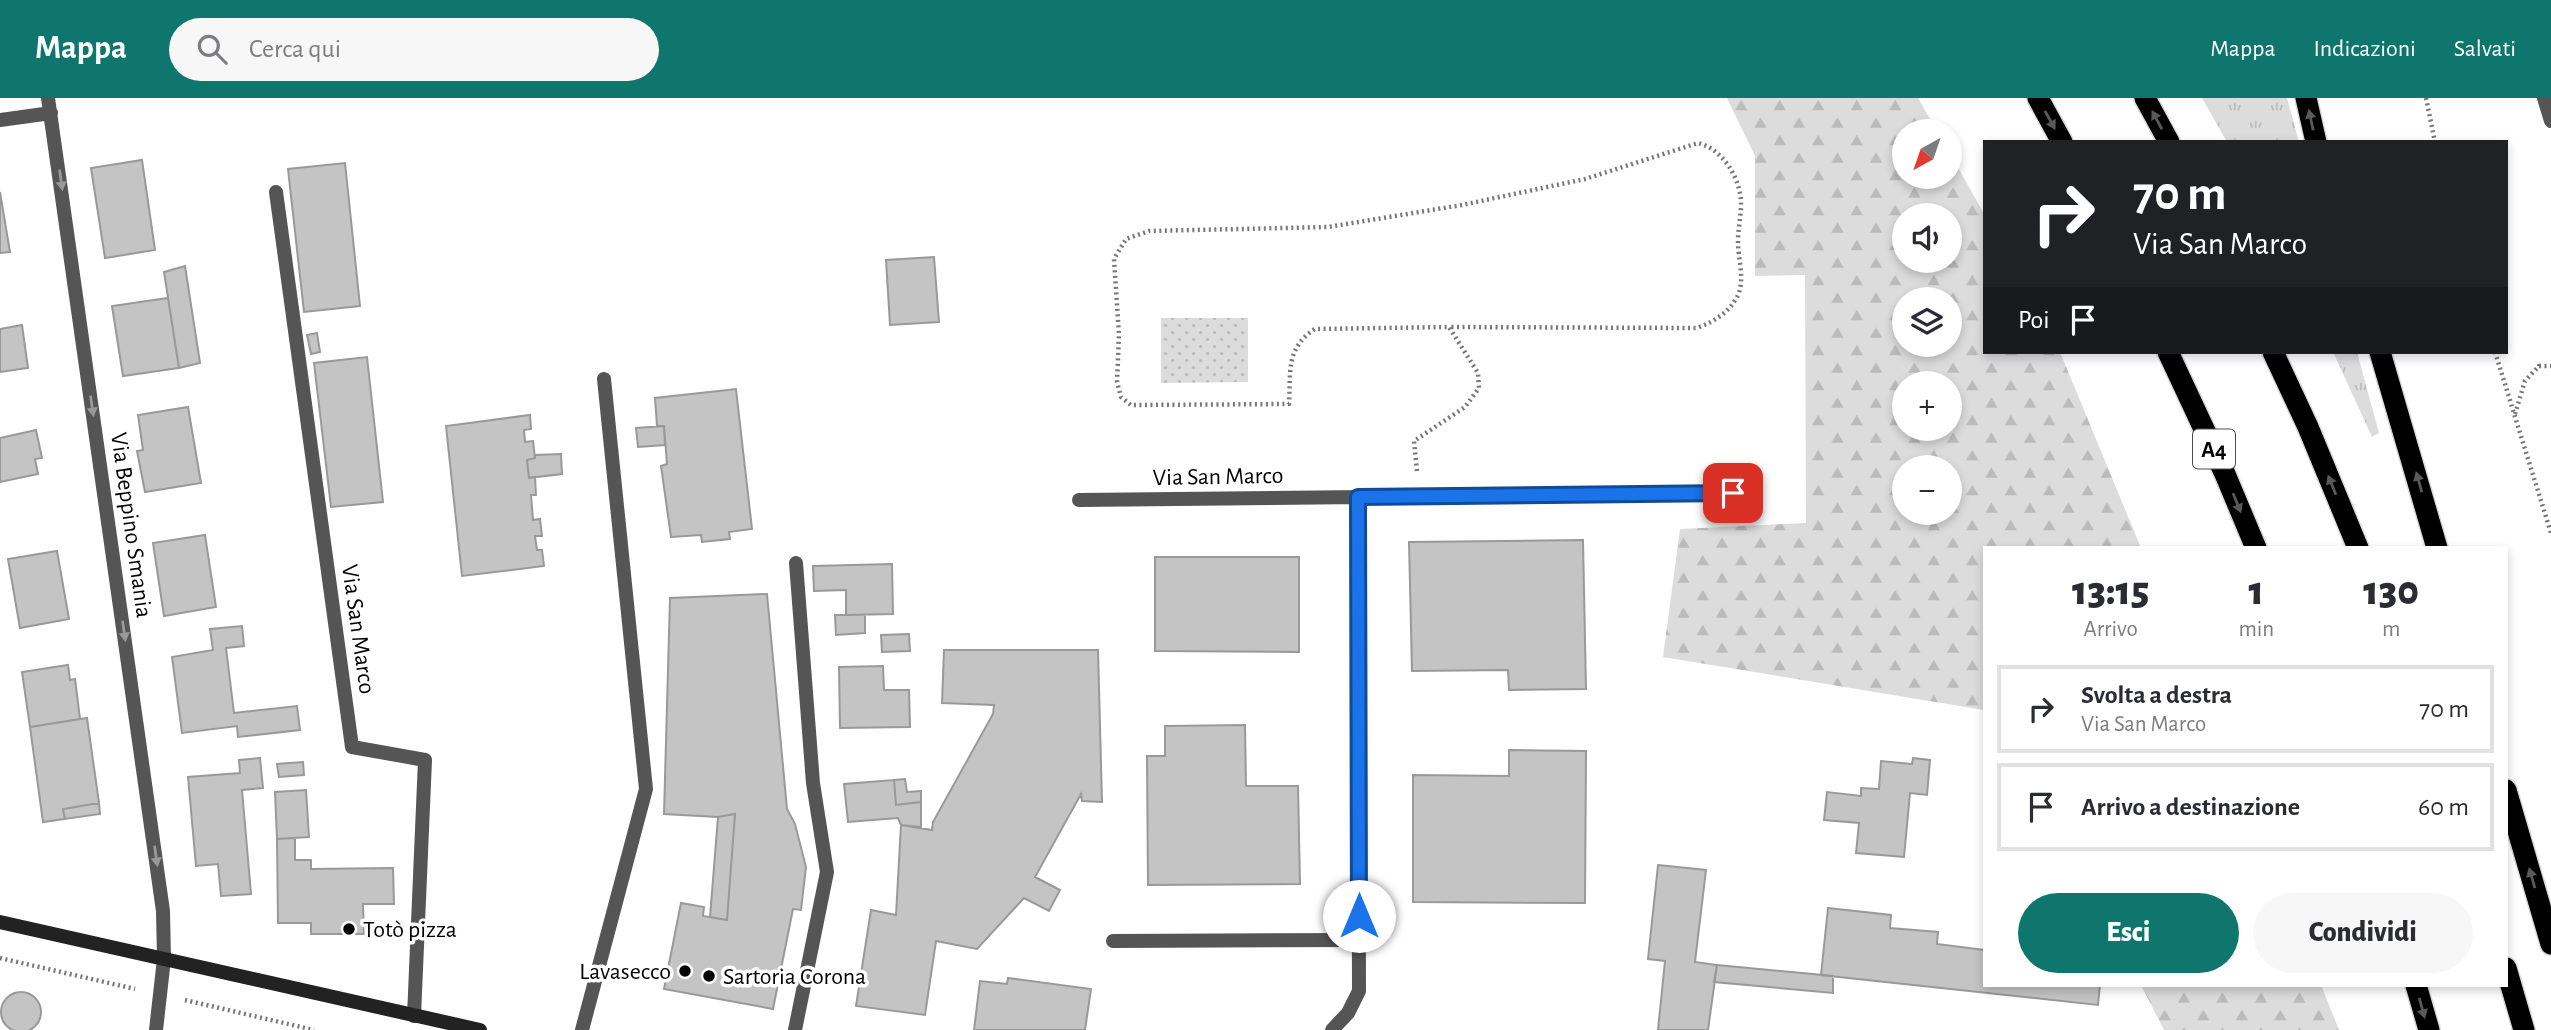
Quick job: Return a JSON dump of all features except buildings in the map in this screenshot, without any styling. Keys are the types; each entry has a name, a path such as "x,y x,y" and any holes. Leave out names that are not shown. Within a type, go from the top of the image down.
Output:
{"highway":[{"path":"2038,98 2061,140"},
{"path":"2145,98 2168,140"},
{"path":"2306,98 2316,140"},
{"name":"A4","path":"2169,354 2255,546"},
{"path":"2274,354 2308,427 2357,546"},
{"path":"2382,354 2436,546"},
{"path":"2508,797 2551,944"},
{"path":"2508,975 2524,1030"},
{"path":"2417,987 2429,1030"}],"main road":[{"path":"0,922 480,1030"}],"street":[{"path":"2544,98 2551,121"},
{"path":"0,120 50,105"},
{"name":"Via Beppino Smania","path":"50,105 163,911 164,959 156,1030"},
{"name":"Via San Marco","path":"276,192 352,747 425,760 414,1016"},
{"path":"582,1030 646,789 604,379"},
{"name":"Via San Marco","path":"1079,500 1733,493"},
{"path":"1332,1030 1348,1013 1359,991 1358,497"},
{"path":"795,1030 827,872 813,783 796,563"},
{"path":"1113,941 1359,940"}],"path":[{"path":"2426,98 2435,140"},
{"path":"1698,143 1709,145 1726,162 1740,189 1738,242 1741,275 1739,293 1718,320 1697,328 1449,327 1315,329 1297,343 1292,353 1289,404 1132,405 1121,397 1117,382 1119,335 1114,259 1126,239 1149,231 1328,227 1462,205 1585,179 1698,143"},
{"path":"1419,496 1414,441 1465,407 1479,388 1478,373 1449,327"},
{"path":"2496,354 2551,533"},
{"path":"2514,415 2525,381 2539,366 2551,366"}],"green space":[{"path":"1727,98 1918,98 1930,119 1892,119 1892,189 1962,189 1962,175 1983,212 1983,354 2061,354 2140,546 1983,546 1983,710 1663,657 1680,529 1806,523 1805,275 1755,276 1755,156"},
{"path":"2202,98 2287,98 2298,140 2226,140"},
{"path":"1161,318 1248,318 1248,382 1161,383"},
{"path":"2334,354 2358,354 2379,433 2372,437"},
{"path":"2142,987 2322,987 2339,1030 2164,1030"}],"place":[{"name":"Totò pizza","path":"349,929"},
{"name":"Lavasecco","path":"685,971"},
{"name":"Sartoria Corona","path":"709,976"}],"route":[{"path":"1359,916 1358,497 1733,493"}]}
